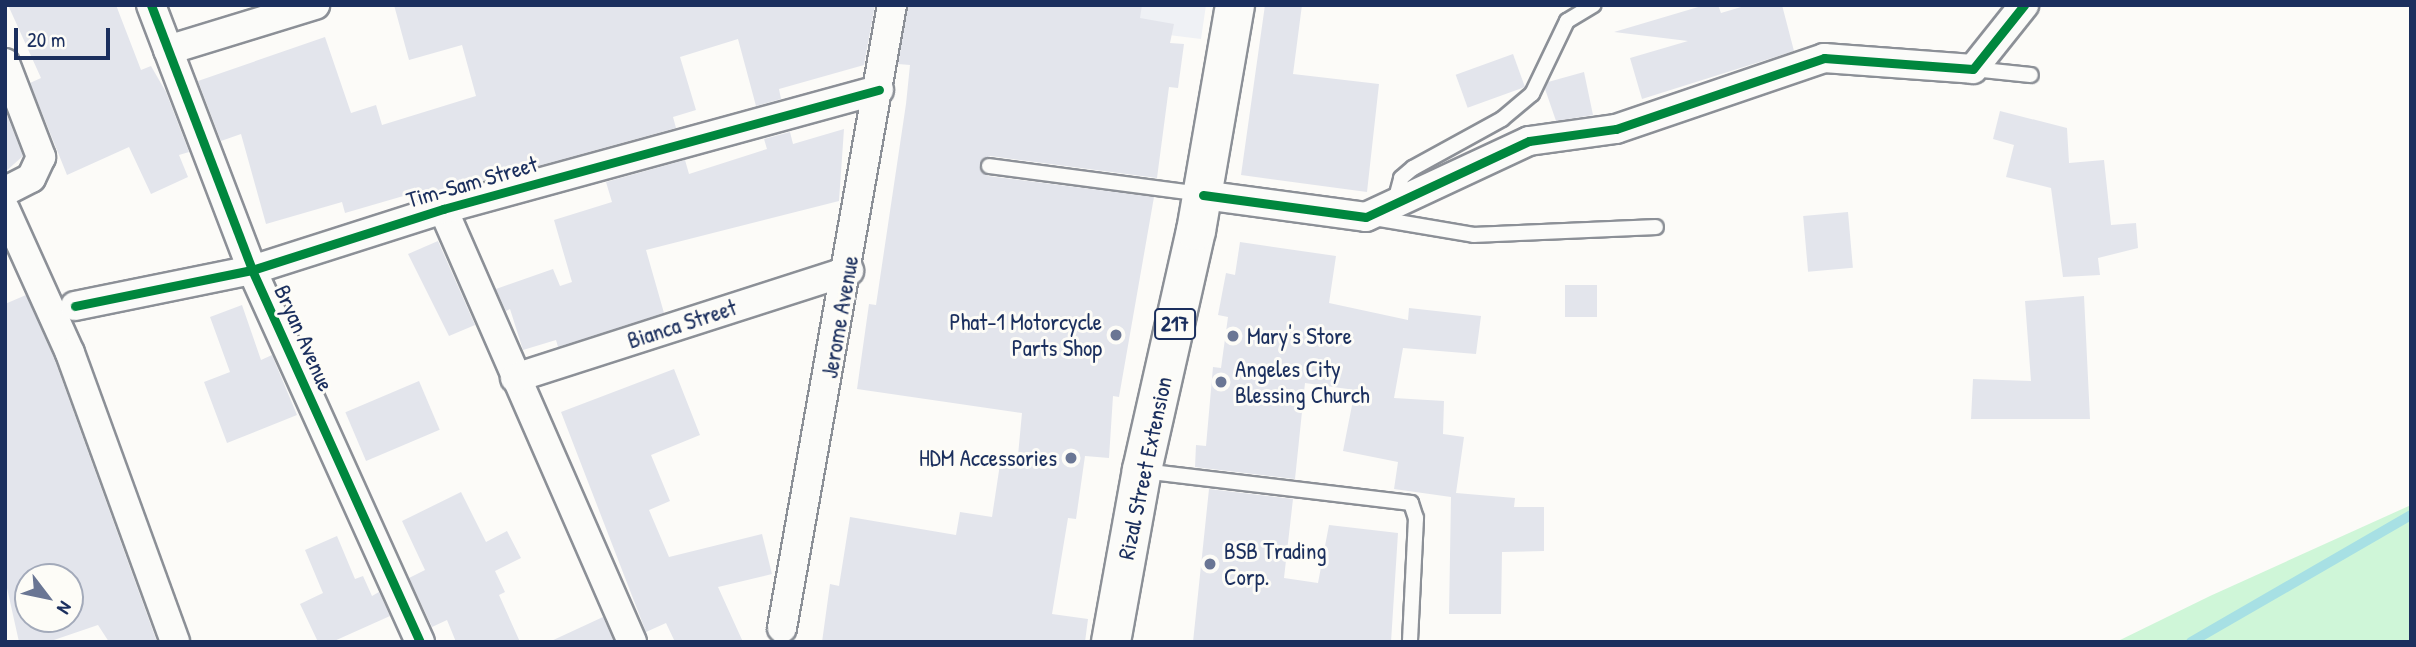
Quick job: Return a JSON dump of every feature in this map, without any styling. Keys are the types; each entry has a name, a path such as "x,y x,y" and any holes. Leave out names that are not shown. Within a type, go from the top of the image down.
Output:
{"main road":[{"name":"Rizal Street Extension","path":"1111,642 1142,470 1203,195 1234,5"}],"street":[{"name":"Bryan Avenue","path":"151,5 252,270 420,642"},
{"path":"168,50 315,5"},
{"name":"Jerome Avenue","path":"782,628 849,271 892,5"},
{"path":"1203,195 1366,217 1394,206 1483,158 1530,141 1616,130 1824,58 1973,69 2024,5"},
{"path":"5,63 41,157 31,178 5,191"},
{"name":"Tim-Sam Street","path":"75,306 252,270 443,209 879,90"},
{"path":"5,209 70,353 175,642"},
{"path":"443,209 632,642"},
{"name":"Bianca Street","path":"515,377 849,271"}],"lane":[{"path":"1394,206 1401,178 1413,168 1502,119 1532,94 1566,21 1594,5"},
{"path":"1973,69 2031,75"},
{"path":"989,166 1203,195"},
{"path":"1366,217 1474,235 1656,227"},
{"path":"1142,470 1411,503 1416,518 1410,642"}],"shaded area":[{"path":"928,5 1206,5 1201,39"}],"green space":[{"path":"2411,505 2411,642 2116,642 2210,596"}],"building":[{"path":"8,5 116,5 141,70 151,66 166,92 189,152 179,155 188,177 151,194 129,147 67,175 30,83 41,78"},
{"path":"394,5 875,5 864,65 779,89 781,99 756,106 738,39 680,57 696,110 673,117 676,128 426,197 424,190 345,213 342,202 266,224 241,134 221,141 198,81 325,37 351,113 376,105 382,125 476,96 462,45 409,60"},
{"path":"908,5 1142,5 1140,18 1174,24 1170,43 1184,44 1178,88 1169,87 1157,178 990,156 980,164 988,176 1154,197 1119,397 1113,396 1109,458 1085,456 1076,519 1068,518 1052,614 1088,619 1085,642 822,642 830,584 839,586 850,517 956,535 960,512 992,517 1000,464 1017,466 1022,413 857,389 869,304 876,305 906,104 910,65 898,64"},
{"path":"1265,5 1302,5 1293,74 1379,84 1367,192 1241,175"},
{"path":"1705,5 1718,5 1721,13 1748,5 1782,5 1794,51 1642,99 1630,58 1688,41 1614,32"},
{"path":"1513,54 1525,87 1468,108 1456,75"},
{"path":"1584,72 1593,115 1556,121 1545,89 1548,82"},
{"path":"5,110 23,156 5,172"},
{"path":"2000,111 2067,128 2069,163 2104,160 2111,225 2136,223 2138,248 2098,258 2100,275 2063,277 2051,188 2006,177 2014,145 1993,139"},
{"path":"844,129 839,201 646,250 664,313 558,347 556,340 523,350 510,309 506,311 496,289 553,269 560,286 572,282 554,220 612,202 606,182 685,160 689,174 767,149 764,139 790,132 793,144"},
{"path":"1848,212 1853,268 1808,272 1803,216"},
{"path":"438,241 475,325 449,336 408,254"},
{"path":"1240,242 1336,256 1329,303 1408,320 1409,308 1481,316 1476,354 1403,348 1394,398 1444,401 1443,434 1464,437 1456,493 1515,498 1514,507 1544,507 1544,551 1502,552 1501,614 1449,614 1451,497 1394,489 1398,462 1343,451 1355,390 1305,383 1295,479 1195,467 1196,445 1206,446 1213,367 1221,368 1228,317 1218,315 1226,273 1235,275"},
{"path":"1565,285 1597,285 1597,317 1565,317"},
{"path":"26,295 54,358 157,642 109,642 98,625 84,630 84,563 14,563 14,620 5,579 5,304"},
{"path":"2084,296 2090,419 1971,419 1973,379 2031,381 2025,301"},
{"path":"242,305 261,360 272,355 297,415 227,443 204,382 230,372 210,317"},
{"path":"674,369 700,435 651,455 670,501 649,510 669,557 762,534 772,574 718,587 743,642 675,642 666,623 646,632 561,412"},
{"path":"419,381 440,430 366,461 345,412"},
{"path":"1209,489 1293,499 1284,578 1318,583 1329,525 1398,533 1391,642 1193,642"},
{"path":"461,492 486,542 507,531 521,558 495,571 505,592 499,595 520,642 456,642 447,620 432,627 409,578 425,570 402,521"},
{"path":"337,536 355,579 363,576 372,596 379,592 390,616 332,642 318,642 300,604 323,593 305,550"},
{"path":"603,617 614,642 549,642"},
{"path":"17,633 74,633 48,642 19,642"}],"waterway":[{"path":"2191,642 2411,515"}],"cycle path":[{"path":"151,5 252,270 420,642"},
{"path":"1203,195 1366,217 1529,141 1616,129 1824,58 1973,69 2024,5"},
{"path":"75,306 252,270 443,209 879,90"}],"place":[{"name":"Phat-1 Motorcycle Parts Shop","path":"1116,335"},
{"name":"Mary's Store","path":"1233,336"},
{"name":"Angeles City Blessing Church","path":"1221,382"},
{"name":"HDM Accessories","path":"1071,458"},
{"name":"BSB Trading Corp.","path":"1210,564"}]}
